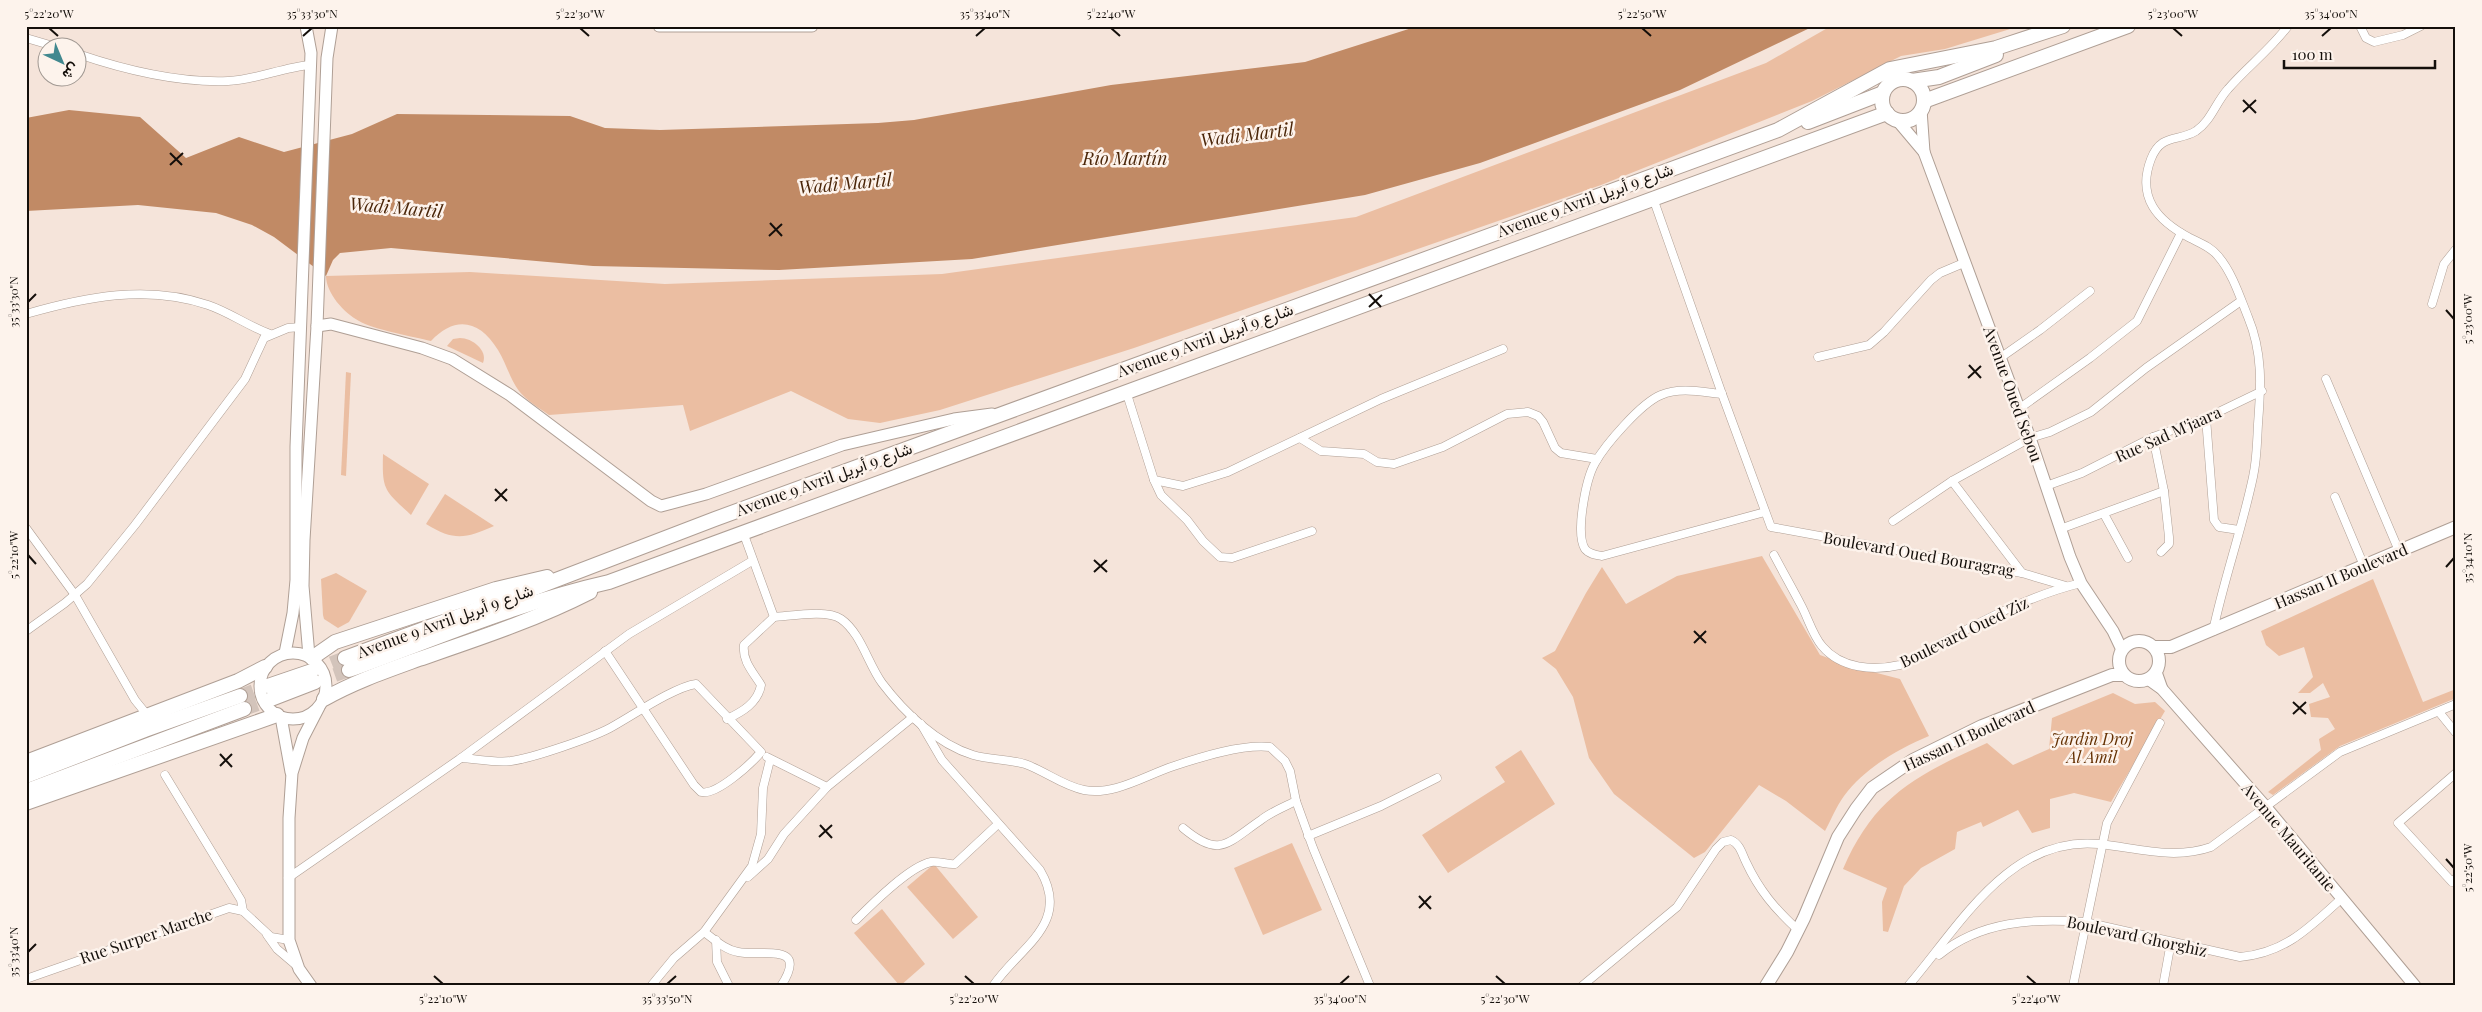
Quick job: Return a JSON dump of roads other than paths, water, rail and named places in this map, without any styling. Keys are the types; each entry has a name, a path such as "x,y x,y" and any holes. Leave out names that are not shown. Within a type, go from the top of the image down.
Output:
{"highway":[{"name":"Avenue 9 Avril شارع 9 أبريل","path":"1892,117 1653,198 609,582 576,590 347,664 714,518 1778,130 1890,69 1996,48 2063,26"},
{"path":"1883,93 1883,107 1892,117 1908,120 1922,106 2128,26"},
{"path":"1912,81 1939,77 1995,55 2028,39"},
{"path":"1778,130 1828,115 1883,93 1890,83 1895,80 1907,79 1919,86 1922,106"},
{"path":"270,692 312,667 336,642 472,597 520,583 589,567"},
{"path":"321,703 350,684 494,633 567,604 609,582"},
{"path":"26,762 238,681 265,667"},
{"path":"26,776 240,696"},
{"path":"26,791 244,709"},
{"path":"26,803 279,716"}],"main road":[{"name":"Hassan II Boulevard","path":"2154,647 2171,647 2213,631 2456,527"},
{"path":"2155,671 2158,654 2154,647 2146,642 2138,641 2125,647 2118,672 2136,681 2155,671 2171,647"},
{"name":"Hassan II Boulevard","path":"1766,986 1798,930 1838,837 1872,788 1913,760 1982,726 2118,672"}],"street":[{"path":"285,653 293,613 296,580 296,447 301,277 311,65 310,41 306,26"},
{"path":"312,667 303,586 317,326 328,43 332,26"},
{"path":"659,26 812,26"},
{"path":"2213,631 2254,475 2262,391 2260,355 2255,334 2233,281 2217,255 2207,246 2181,233 2161,219 2152,207 2146,189 2146,175 2151,158 2158,148 2168,139 2196,131 2230,87 2276,42 2288,26"},
{"path":"2360,26 2366,38 2374,42 2403,35 2421,26"},
{"path":"26,38 38,42"},
{"path":"88,57 150,73 218,81 240,80 311,65"},
{"name":"Avenue Oued Sebou","path":"1922,106 1924,152 2020,408 2060,529 2081,583 2125,647"},
{"name":"Avenue Oued Sebou","path":"1892,117 1924,152"},
{"path":"1653,198 1765,512 1602,556 1589,553 1584,548 1581,533 1588,478 1597,459 1629,421 1659,395 1676,391 1722,394"},
{"path":"2020,408 2098,353 2137,321 2181,233"},
{"path":"2432,304 2444,264 2456,249"},
{"path":"1818,357 1869,345 1884,332 1931,280 1940,273 1966,262"},
{"path":"2000,358 2090,291"},
{"path":"26,314 84,298 155,295 209,305 270,334"},
{"path":"1893,521 1952,481 2030,438 2058,428 2091,412 2146,368 2241,301"},
{"path":"317,326 331,324 422,348 452,359 510,395 651,501 661,506 706,494 842,445 954,419 1003,413"},
{"path":"26,631 75,595 135,525 240,386 253,365 264,338 288,328 301,327"},
{"path":"1154,480 1183,486 1228,472 1381,399 1503,349"},
{"path":"2326,379 2399,551"},
{"path":"1126,391 1148,465 1160,495 1187,520 1203,542 1220,557 1232,558 1312,531"},
{"name":"Rue Sad M'jaara","path":"2046,486 2082,473 2153,437 2206,418 2262,391"},
{"path":"1300,438 1322,451 1364,454 1377,462 1394,464 1443,447 1507,414 1528,412 1538,416 1543,422 1555,448 1561,453 1597,459"},
{"path":"2206,418 2214,520 2220,526 2239,530"},
{"path":"2153,437 2164,491 2169,537 2169,544 2161,552"},
{"path":"1952,481 2022,573"},
{"path":"2060,529 2164,491"},
{"path":"2335,497 2364,566"},
{"name":"Boulevard Oued Bouragrag","path":"1765,512 1772,528 2022,573 2066,586"},
{"path":"2104,514 2128,558"},
{"path":"26,528 75,595 138,704 148,716"},
{"path":"743,532 774,617"},
{"name":"Boulevard Oued Ziz","path":"1774,555 1821,646 1854,666 1884,669 1900,665 1998,612 2038,595 2081,583"},
{"path":"287,879 461,758 604,651 656,617 752,561"},
{"path":"727,719 742,712 755,700 760,692 760,685 743,653 744,645 774,617 821,614 840,618 850,628 882,682 920,723 958,748 971,754 994,760 1023,764 1083,790 1100,791 1201,759 1250,747 1270,747 1286,760 1296,801 1308,836 1370,986"},
{"path":"604,651 701,792 710,792 749,766 761,752"},
{"path":"312,667 302,653 285,653 265,667 260,678 260,692 265,705 279,716 291,719 302,718 321,703"},
{"path":"310,986 299,968 288,940 287,879 292,773 303,738 321,703 326,678 320,666 312,667"},
{"name":"Avenue Mauritanie","path":"2155,671 2162,689 2265,806 2415,986"},
{"path":"461,758 511,761 608,729 687,686 696,684 702,688 727,719 770,760 827,787"},
{"path":"1908,986 1968,913 2002,877 2018,864 2061,845 2081,842 2171,854 2200,851 2224,839 2265,806 2340,752 2456,704"},
{"path":"2439,712 2456,733"},
{"path":"279,716 292,773"},
{"path":"651,986 674,958 704,932 723,904 768,859 784,834 827,787 913,717"},
{"path":"920,723 942,760 1040,870 1049,885 1052,897 1049,911 1040,931 993,986"},
{"path":"2073,986 2102,844 2114,807 2160,723"},
{"path":"744,881 752,866 758,848 763,788 770,760"},
{"path":"2456,773 2398,824 2452,882 2456,878"},
{"path":"165,775 241,900 242,911 266,934 277,949 299,968"},
{"path":"1308,836 1382,806 1437,778"},
{"path":"1183,828 1207,845 1225,844 1240,836 1263,818 1296,801"},
{"path":"856,920 882,895 916,869 933,862 955,864 998,824"},
{"path":"1582,986 1677,907 1716,849 1723,842 1731,840 1738,846 1758,887 1767,900 1798,930"},
{"name":"Boulevard Ghorghiz","path":"1926,966 1961,939 1997,926 2040,920 2085,922 2240,957 2260,955 2280,947 2302,934 2341,899"},
{"name":"Rue Surper Marche","path":"26,979 216,911 229,908 242,911"},
{"path":"704,932 736,952 772,951 783,954 789,959 790,966 781,986"},
{"path":"266,934 288,940"},
{"path":"716,940 717,962 729,986"},
{"path":"2163,986 2170,942"}],"water":[{"name":"Río Martín","path":"1418,26 1814,26 1680,90 1480,163 1365,195 972,259 779,270 593,266 391,248 340,253 333,260 326,276 274,237 252,225 216,213 138,205 26,211 26,118 69,110 140,117 186,158 239,137 284,152 352,134 397,114 570,116 605,128 660,130 878,123 914,120 1111,85 1305,62"}],"tunnel":[{"path":"312,671 345,658"},
{"path":"315,682 349,670"},
{"path":"240,696 268,686"},
{"path":"244,709 271,699"}],"water label":[{"name":"Wadi Martil","path":"1247,135"},
{"name":"Wadi Martil","path":"845,184"},
{"name":"Wadi Martil","path":"396,208"}],"park label":[{"name":"Jardin Droj Al Amil","path":"2092,748"}]}
